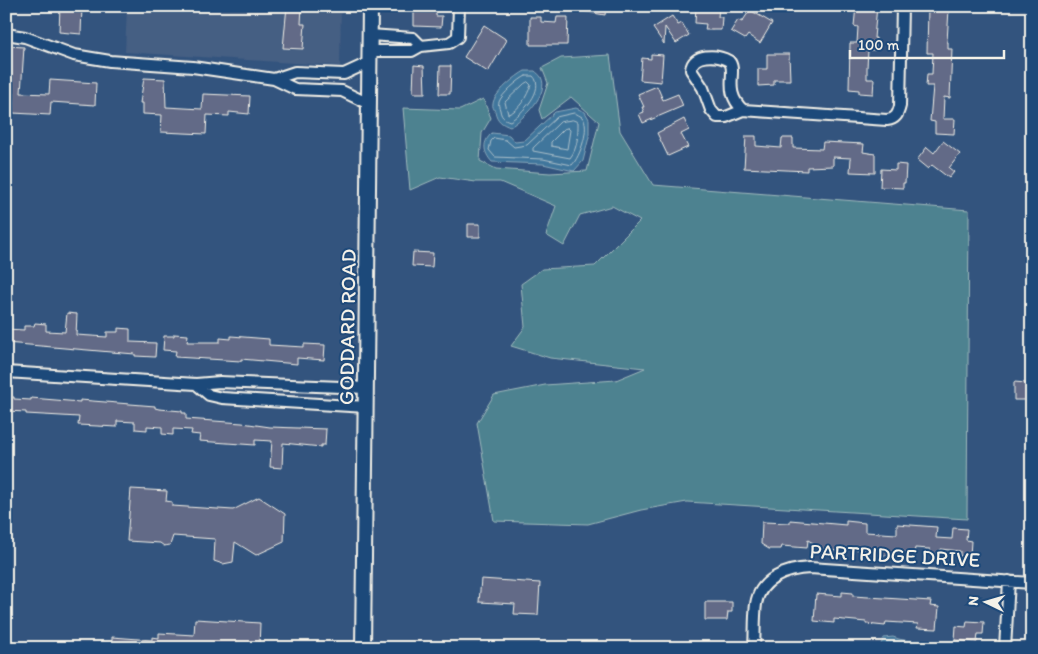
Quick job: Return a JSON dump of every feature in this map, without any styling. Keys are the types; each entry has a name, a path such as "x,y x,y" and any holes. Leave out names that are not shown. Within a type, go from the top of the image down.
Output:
{"main road":[{"name":"GODDARD ROAD","path":"362,648 370,6"}],"street":[{"path":"274,79 295,72 344,74 370,57 412,51 421,46 449,43 454,41 459,32 459,6"},
{"path":"743,110 736,104 732,96 732,67 728,61 716,56 707,56 692,63 691,70 703,88 714,114 717,116 726,117 743,110 887,120 893,118 898,114 900,106 902,6"},
{"path":"6,34 25,37 74,55 110,61 192,67 274,79 295,89 342,91 369,104"},
{"path":"370,35 413,38 421,46"},
{"path":"6,372 196,384 220,382 366,388"},
{"path":"196,384 209,395 222,398 366,407"},
{"name":"PARTRIDGE DRIVE","path":"754,648 756,603 767,584 774,577 789,570 810,568 1032,582"},
{"path":"1005,648 1009,581"}],"shaded area":[{"path":"127,6 341,6 340,66 125,52"}],"green space":[{"path":"610,55 620,131 653,185 969,210 967,519 687,502 641,510 588,524 494,521 477,423 494,395 545,385 616,380 645,368 550,358 511,346 525,327 521,284 542,269 595,266 640,221 612,206 580,215 564,246 546,235 556,206 500,182 476,182 440,177 410,190 403,108 460,110 483,99 491,118 482,133 480,161 496,169 550,173 587,171 599,122 571,97 542,119 539,110 548,83 542,68 561,58"}],"water":[{"path":"525,71 535,71 541,77 542,91 528,112 510,127 502,123 497,117 493,106 494,100 506,85"},
{"path":"576,108 585,112 589,119 589,137 583,161 574,171 543,164 492,162 485,151 485,143 492,133 509,135 515,142 524,141 555,112"},
{"path":"893,637 934,643 936,648 883,648 881,644 884,638"}],"building":[{"path":"60,6 82,6 81,34 59,32"},
{"path":"287,6 302,6 301,24 305,24 303,49 283,48"},
{"path":"414,6 436,6 436,16 442,16 441,27 414,26"},
{"path":"582,6 606,6 605,15 581,11"},
{"path":"696,6 719,7 718,17 722,17 721,30 705,30 706,24 695,23"},
{"path":"856,6 877,6 874,38 876,38 876,50 868,50 867,68 867,79 874,79 873,94 859,93 859,90 849,89 850,43 857,43 858,27 854,26"},
{"path":"928,7 949,9 947,42 948,49 952,49 950,98 944,97 943,119 955,119 954,134 935,133 935,122 930,121 933,86 926,86 927,74 932,74 933,53 927,53"},
{"path":"750,10 772,23 760,43 748,35 745,39 731,31 738,20 742,22"},
{"path":"672,16 678,25 682,23 689,35 676,43 665,27 664,44 653,28"},
{"path":"530,17 541,17 541,22 556,23 557,17 568,17 567,45 530,45"},
{"path":"484,25 507,40 488,72 464,57"},
{"path":"6,46 24,47 21,93 49,94 50,80 96,83 95,105 51,102 50,115 13,113 14,94 6,93"},
{"path":"651,54 663,55 661,82 640,80 642,58 651,59"},
{"path":"767,54 789,54 790,80 774,80 774,85 758,86 758,69 767,69"},
{"path":"414,65 424,66 425,93 413,93"},
{"path":"440,66 451,66 450,94 439,94"},
{"path":"144,78 165,79 166,107 202,109 203,94 250,96 249,114 229,112 229,116 207,115 206,134 161,132 162,115 143,114 143,103 140,103"},
{"path":"657,86 663,100 678,94 683,106 643,123 639,114 644,112 642,107 644,107 638,94"},
{"path":"684,119 689,130 681,134 688,147 668,156 657,133"},
{"path":"746,136 756,136 756,146 781,148 782,138 793,138 793,148 822,149 823,142 864,144 863,152 875,154 875,173 850,172 851,158 833,157 833,166 807,167 807,171 744,168"},
{"path":"943,141 960,154 949,168 954,172 949,178 932,165 928,169 917,160 927,147 934,153"},
{"path":"896,164 906,165 903,188 880,187 881,169 896,170"},
{"path":"468,224 480,224 480,237 468,237"},
{"path":"413,252 433,253 432,267 412,266"},
{"path":"67,313 77,314 76,335 107,337 107,332 118,332 118,328 130,329 130,342 156,343 155,357 6,343 6,329 24,330 24,326 34,326 35,323 46,324 46,331 65,332"},
{"path":"174,334 188,335 187,342 220,342 220,338 231,339 231,336 269,339 269,345 304,347 304,344 325,345 324,360 297,358 297,364 241,359 241,361 175,357 176,351 163,350 164,336 174,336"},
{"path":"1014,382 1026,383 1026,400 1014,400"},
{"path":"6,397 14,397 14,399 31,400 31,398 80,402 80,400 155,406 155,408 159,409 182,411 182,413 186,413 186,419 270,427 326,429 325,445 321,445 321,447 283,443 282,468 270,467 272,441 255,440 255,445 199,441 200,435 191,434 192,430 173,429 173,435 162,434 162,427 147,426 147,430 135,429 135,422 117,421 117,427 78,425 79,417 6,411"},
{"path":"131,489 167,491 166,501 172,502 172,506 233,510 259,497 285,514 284,542 256,555 235,542 233,562 223,564 214,561 215,539 173,536 170,545 164,546 160,543 127,541"},
{"path":"790,520 846,525 846,521 865,523 865,532 897,534 897,524 937,527 936,538 952,539 953,528 967,529 966,540 971,541 970,556 960,556 960,551 941,549 940,554 930,554 930,549 915,548 914,553 890,551 890,555 878,555 869,550 838,548 838,551 825,550 808,540 807,548 782,546 781,549 769,549 761,544 762,522 790,523"},
{"path":"481,579 540,583 538,615 514,614 515,604 479,602"},
{"path":"842,592 853,593 853,596 931,601 930,606 939,607 937,629 917,628 918,624 886,622 885,626 834,619 834,623 814,621 816,594 842,596"},
{"path":"705,602 732,602 732,612 728,612 727,620 705,620"},
{"path":"195,619 260,623 259,648 112,648 112,637 152,640 152,637 159,638 159,633 194,635"},
{"path":"967,621 984,622 983,634 978,634 977,642 955,640 956,626 966,627"}]}
